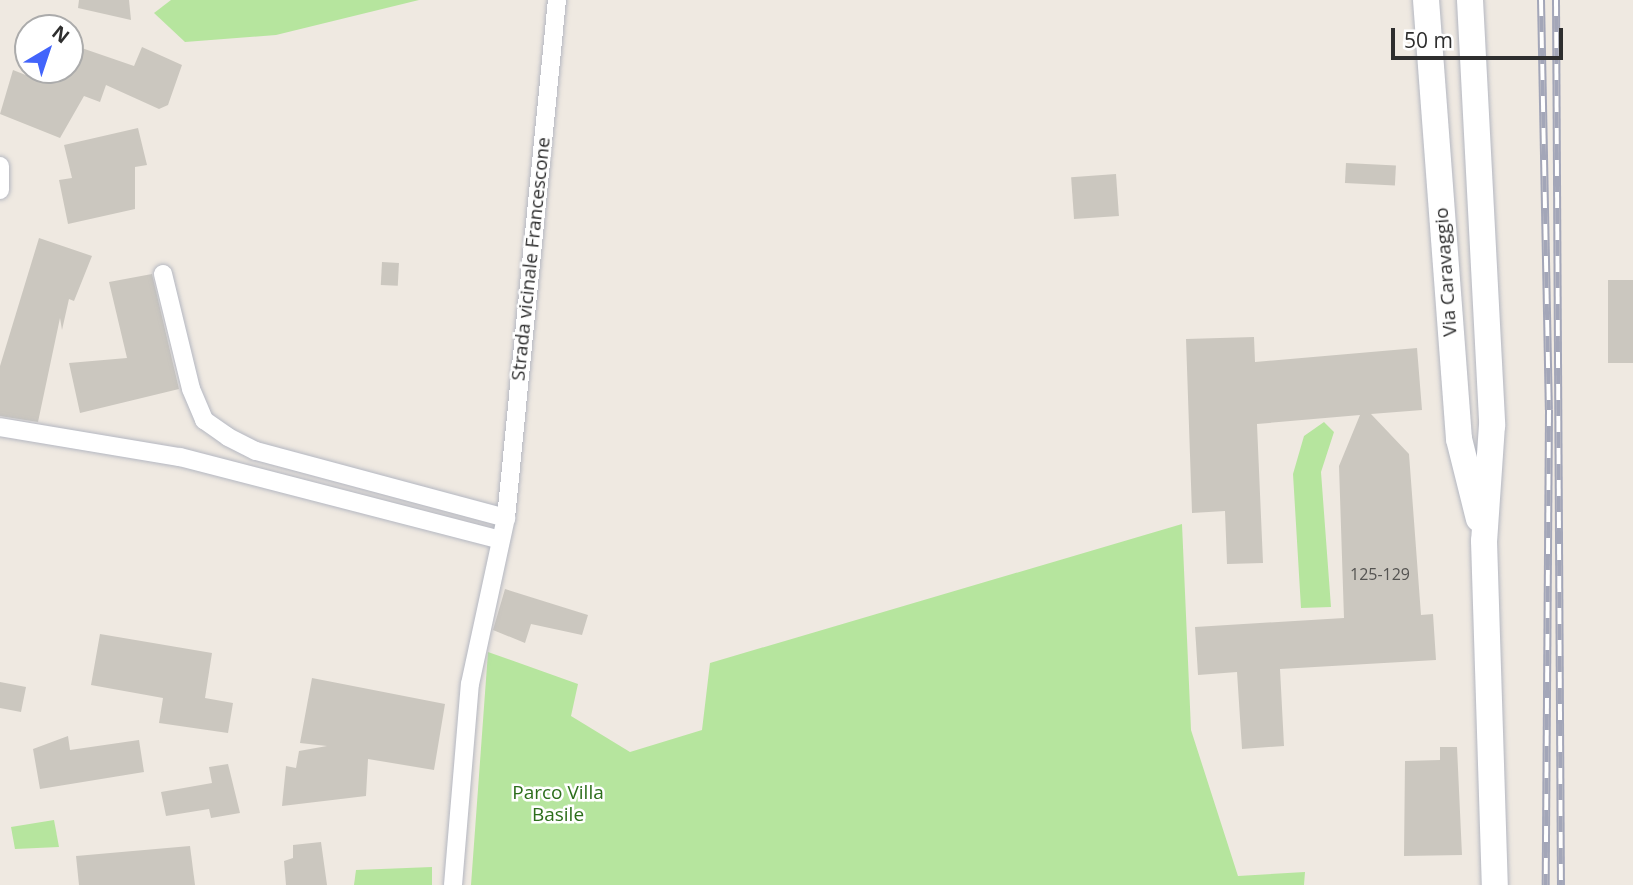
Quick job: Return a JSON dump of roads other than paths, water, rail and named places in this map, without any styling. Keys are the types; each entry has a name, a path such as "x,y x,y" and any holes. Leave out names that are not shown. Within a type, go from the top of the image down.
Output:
{"street":[{"name":"Strada vicinale Francescone","path":"453,885 470,684 506,518 556,0"},
{"name":"Via Caravaggio","path":"1426,0 1459,439 1484,541"},
{"name":"Via Caravaggio","path":"1470,0 1492,425 1484,541 1494,885"},
{"path":"0,166 0,190"},
{"path":"163,274 191,389 204,420 256,452 506,518"},
{"path":"0,427 180,457 500,540"}],"railway":[{"path":"1541,0 1549,410 1546,885"},
{"path":"1556,0 1561,885"}],"park label":[{"name":"Parco Villa Basile","path":"558,804"}]}
